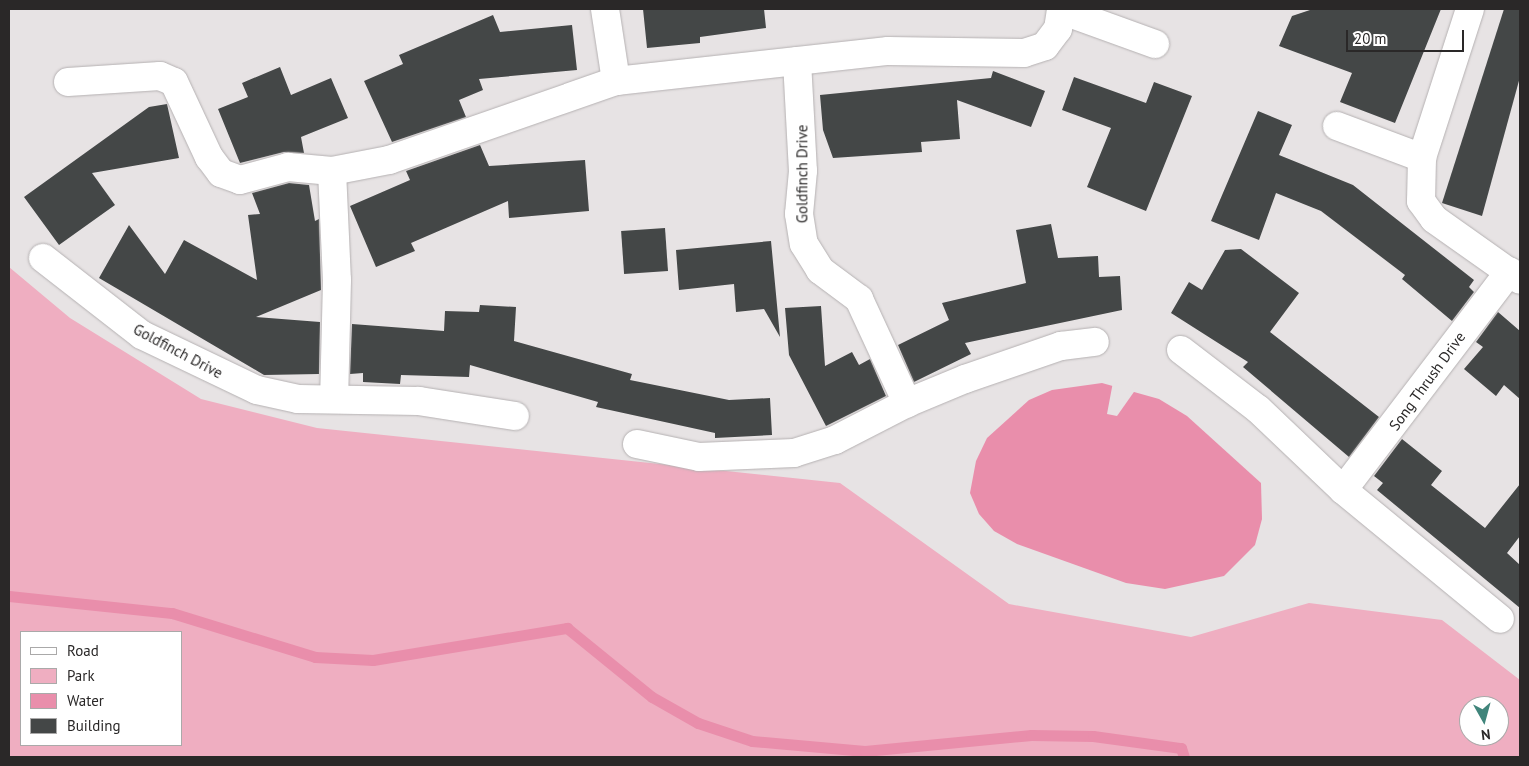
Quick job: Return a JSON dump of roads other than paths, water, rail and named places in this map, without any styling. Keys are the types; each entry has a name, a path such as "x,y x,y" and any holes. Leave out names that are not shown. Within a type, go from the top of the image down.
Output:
{"street":[{"path":"604,9 616,81"},
{"path":"68,82 160,76 174,82 208,157 221,173 240,180 288,167 332,171 389,160 616,81 888,51 1024,53 1045,46 1058,29 1061,9 1155,44"},
{"name":"Song Thrush Drive","path":"1343,490 1515,276 1434,219 1421,201 1422,158 1470,9"},
{"name":"Goldfinch Drive","path":"798,61 803,171 799,214 804,244 820,270 859,299 907,403"},
{"path":"1337,126 1422,158"},
{"path":"332,171 337,280 334,399"},
{"name":"Goldfinch Drive","path":"43,258 142,335 206,368 257,390 298,399 439,403 515,416"},
{"path":"637,444 699,457 794,454 835,440 907,403 1061,346 1095,342"},
{"path":"1181,350 1258,409 1343,490 1500,619"}],"water":[{"path":"1102,383 1159,399 1187,416 1261,483 1262,519 1255,545 1224,576 1165,589 1126,583 1017,544 994,531 979,514 970,493 976,461 987,438 1029,400 1052,390"}],"waterway":[{"path":"9,596 172,613 315,657 373,660 567,628 652,697 698,723 752,741 865,751 1031,735 1093,736 1181,748 1184,757"}]}
